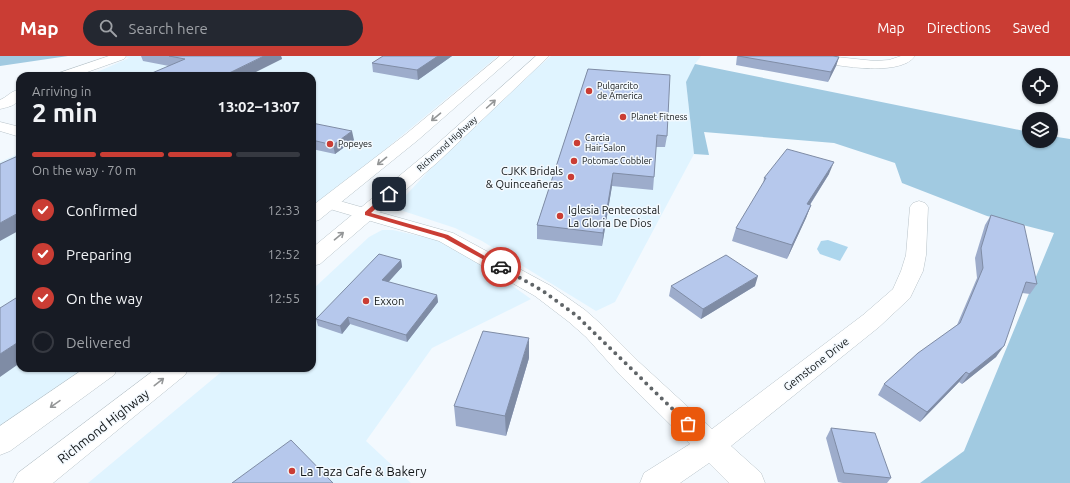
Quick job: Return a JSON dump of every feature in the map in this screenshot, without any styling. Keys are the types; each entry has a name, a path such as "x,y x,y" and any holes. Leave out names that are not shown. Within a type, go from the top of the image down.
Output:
{"main road":[{"path":"321,209 412,137 508,56"},
{"name":"Richmond Highway","path":"316,256 433,157 543,56"},
{"path":"4,441 99,372"},
{"name":"Richmond Highway","path":"28,483 171,372"}],"street":[{"path":"75,72 120,56"},
{"path":"808,56 849,63 873,65 896,63 906,59 909,56"},
{"path":"0,99 16,94"},
{"path":"0,105 12,100 16,96"},
{"path":"0,126 16,131"},
{"name":"Gemstone Drive","path":"655,483 711,446 871,320 902,293 912,271 916,255 918,207"},
{"path":"321,209 367,213 446,237 487,258 543,291 577,316 594,331 630,369 750,483"}],"shaded area":[{"path":"0,56 68,56 0,66"},
{"path":"120,56 498,56 316,207 316,72 97,72 129,58"},
{"path":"551,56 701,56 686,82 694,154 615,302 596,311 482,241 455,228 394,208 479,117"},
{"path":"695,64 1022,131 1022,148 1058,148 1058,137 1070,139 1070,483 920,483 964,451 1054,233 987,216 902,183 895,163 834,143 704,132 709,155 694,154 686,82"},
{"path":"16,155 16,372 100,372 0,442 0,162"},
{"path":"382,230 393,230 445,242 476,260 531,299 432,348 366,441 411,483 88,483 221,372 316,372 316,286 369,237"},
{"path":"828,240 848,247 840,261 820,254 817,249 821,241"}],"building":[{"path":"169,56 264,56 231,72 154,72 185,59"},
{"path":"383,56 438,56 417,70 372,63"},
{"path":"738,56 833,56 839,57 831,72"},
{"path":"588,69 670,75 667,136 657,135 654,177 613,173 603,233 537,225"},
{"path":"316,124 352,131 333,145 316,141"},
{"path":"787,149 834,162 807,204 811,205 792,245 736,228 766,178 764,178"},
{"path":"16,157 16,214 0,223 0,164"},
{"path":"991,215 1024,225 1037,284 1026,282 1004,346 969,374 966,372 927,412 884,384 918,353 960,323 983,268 981,248"},
{"path":"379,254 401,260 382,280 437,295 406,335 348,317 340,326 316,319"},
{"path":"726,255 758,276 703,309 671,286"},
{"path":"16,298 16,344 0,354 0,308"},
{"path":"483,331 529,338 505,416 454,406"},
{"path":"831,428 875,433 891,478 844,473"},
{"path":"291,440 333,483 232,483"}],"way so far":[{"path":"501,267 543,291 577,316 688,424"}],"place":[{"name":"Pulgarcito de America","path":"589,91"},
{"name":"Planet Fitness","path":"623,117"},
{"name":"Carcia Hair Salon","path":"577,143"},
{"name":"Popeyes","path":"330,144"},
{"name":"Potomac Cobbler","path":"574,161"},
{"name":"CJKK Bridals & Quinceañeras","path":"571,177"},
{"name":"Iglesia Pentecostal La Gloria De Dios","path":"560,216"},
{"name":"Exxon","path":"366,301"},
{"name":"La Taza Cafe & Bakery","path":"292,471"}],"route":[{"path":"389,194 367,213 446,237 501,267"}]}
